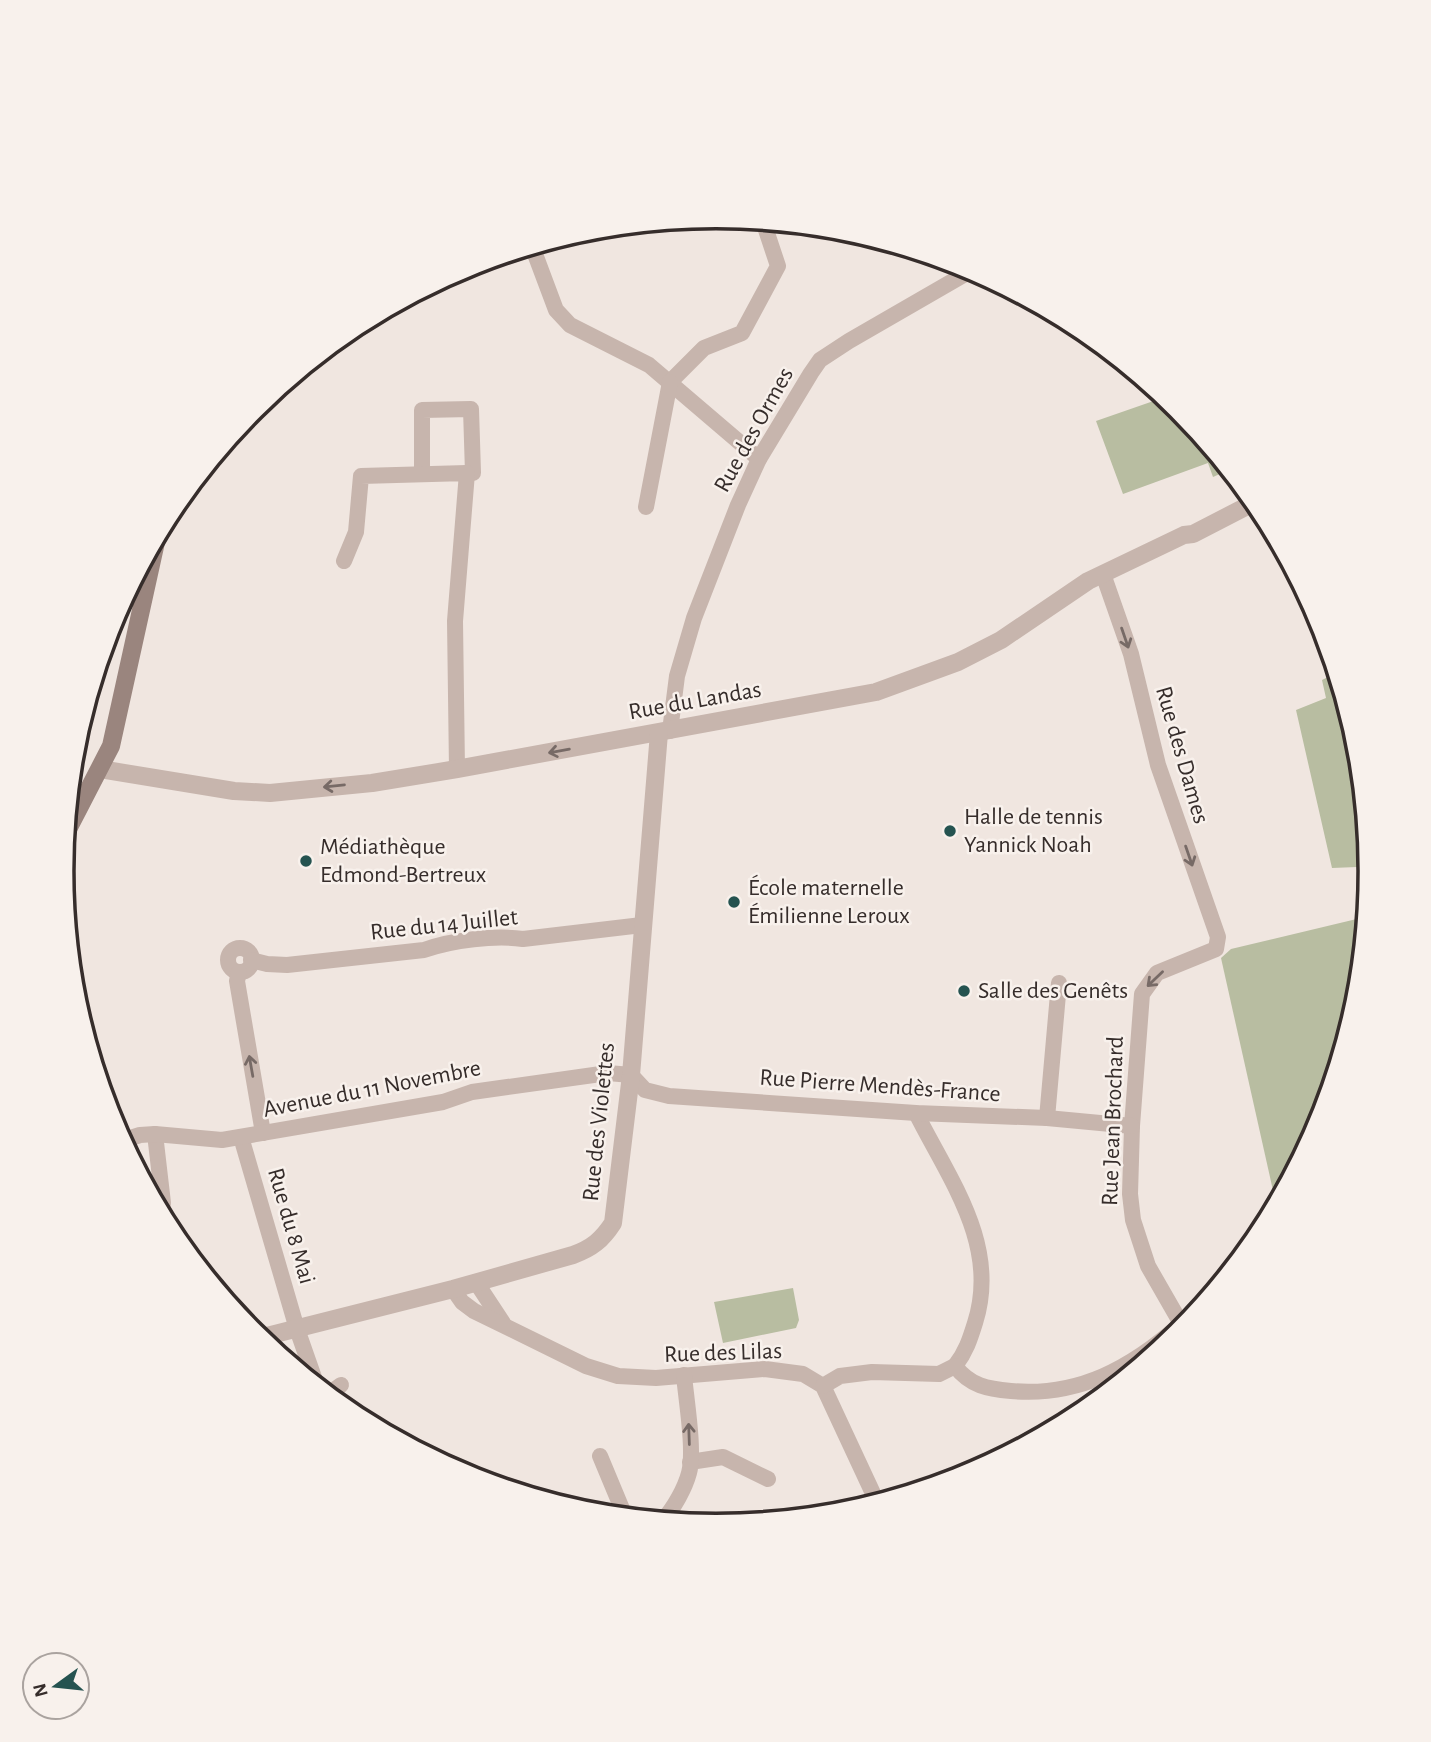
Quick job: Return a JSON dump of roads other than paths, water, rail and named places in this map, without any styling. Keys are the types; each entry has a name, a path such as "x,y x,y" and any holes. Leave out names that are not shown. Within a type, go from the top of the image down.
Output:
{"main road":[{"path":"76,813 111,746 149,570"}],"street":[{"path":"646,507 670,382 704,348 742,333 778,265 767,231"},
{"path":"535,255 556,310 570,325 649,365 759,459"},
{"name":"Rue des Ormes","path":"665,732 677,676 694,618 738,505 759,459 820,360 959,277"},
{"path":"344,561 356,532 361,476 473,473 471,409 422,410 422,473"},
{"path":"457,769 455,621 467,473"},
{"name":"Rue du Landas","path":"100,769 234,791 270,793 373,783 876,692 958,662 1001,640 1102,573 1193,534 1244,507"},
{"name":"Rue des Dames","path":"1102,573 1131,653 1157,765 1218,937 1216,949"},
{"name":"Rue des Violettes","path":"272,1335 573,1255 590,1249 603,1239 613,1223 631,1075 642,925 665,732"},
{"name":"Rue du 14 Juillet","path":"263,1133 237,981 239,972 246,970 251,960 287,965 424,950 453,943 508,937 523,939 642,925"},
{"name":"Rue Jean Brochard","path":"1177,1317 1148,1266 1133,1220 1130,1194 1142,993 1157,973 1216,949"},
{"path":"1046,1118 1059,983"},
{"name":"Avenue du 11 Novembre","path":"132,1138 155,1134 222,1140 443,1102 472,1092 530,1082 596,1073 631,1075"},
{"name":"Rue Pierre Mendès-France","path":"631,1075 645,1090 669,1096 916,1113 1046,1118 1132,1126"},
{"path":"873,1493 823,1386 840,1376 872,1372 939,1374 955,1366 966,1352 979,1309 981,1263 977,1238 968,1212 916,1113"},
{"path":"155,1134 162,1195"},
{"name":"Rue du 8 Mai","path":"241,1137 311,1369"},
{"path":"476,1282 504,1326"},
{"name":"Rue des Lilas","path":"453,1289 462,1302 504,1326 586,1366 618,1376 656,1378 765,1369 803,1374 823,1386"},
{"path":"955,1366 964,1377 976,1385 1030,1393 1085,1384 1117,1371"},
{"path":"669,1512 690,1472 684,1375"},
{"path":"336,1388 341,1385"},
{"path":"600,1456 621,1506"},
{"path":"690,1462 723,1457 768,1479"}],"place":[{"name":"Halle de tennis Yannick Noah","path":"950,831"},
{"name":"Médiathèque Edmond-Bertreux","path":"306,861"},
{"name":"École maternelle Émilienne Leroux","path":"734,902"},
{"name":"Salle des Genêts","path":"964,991"}]}
